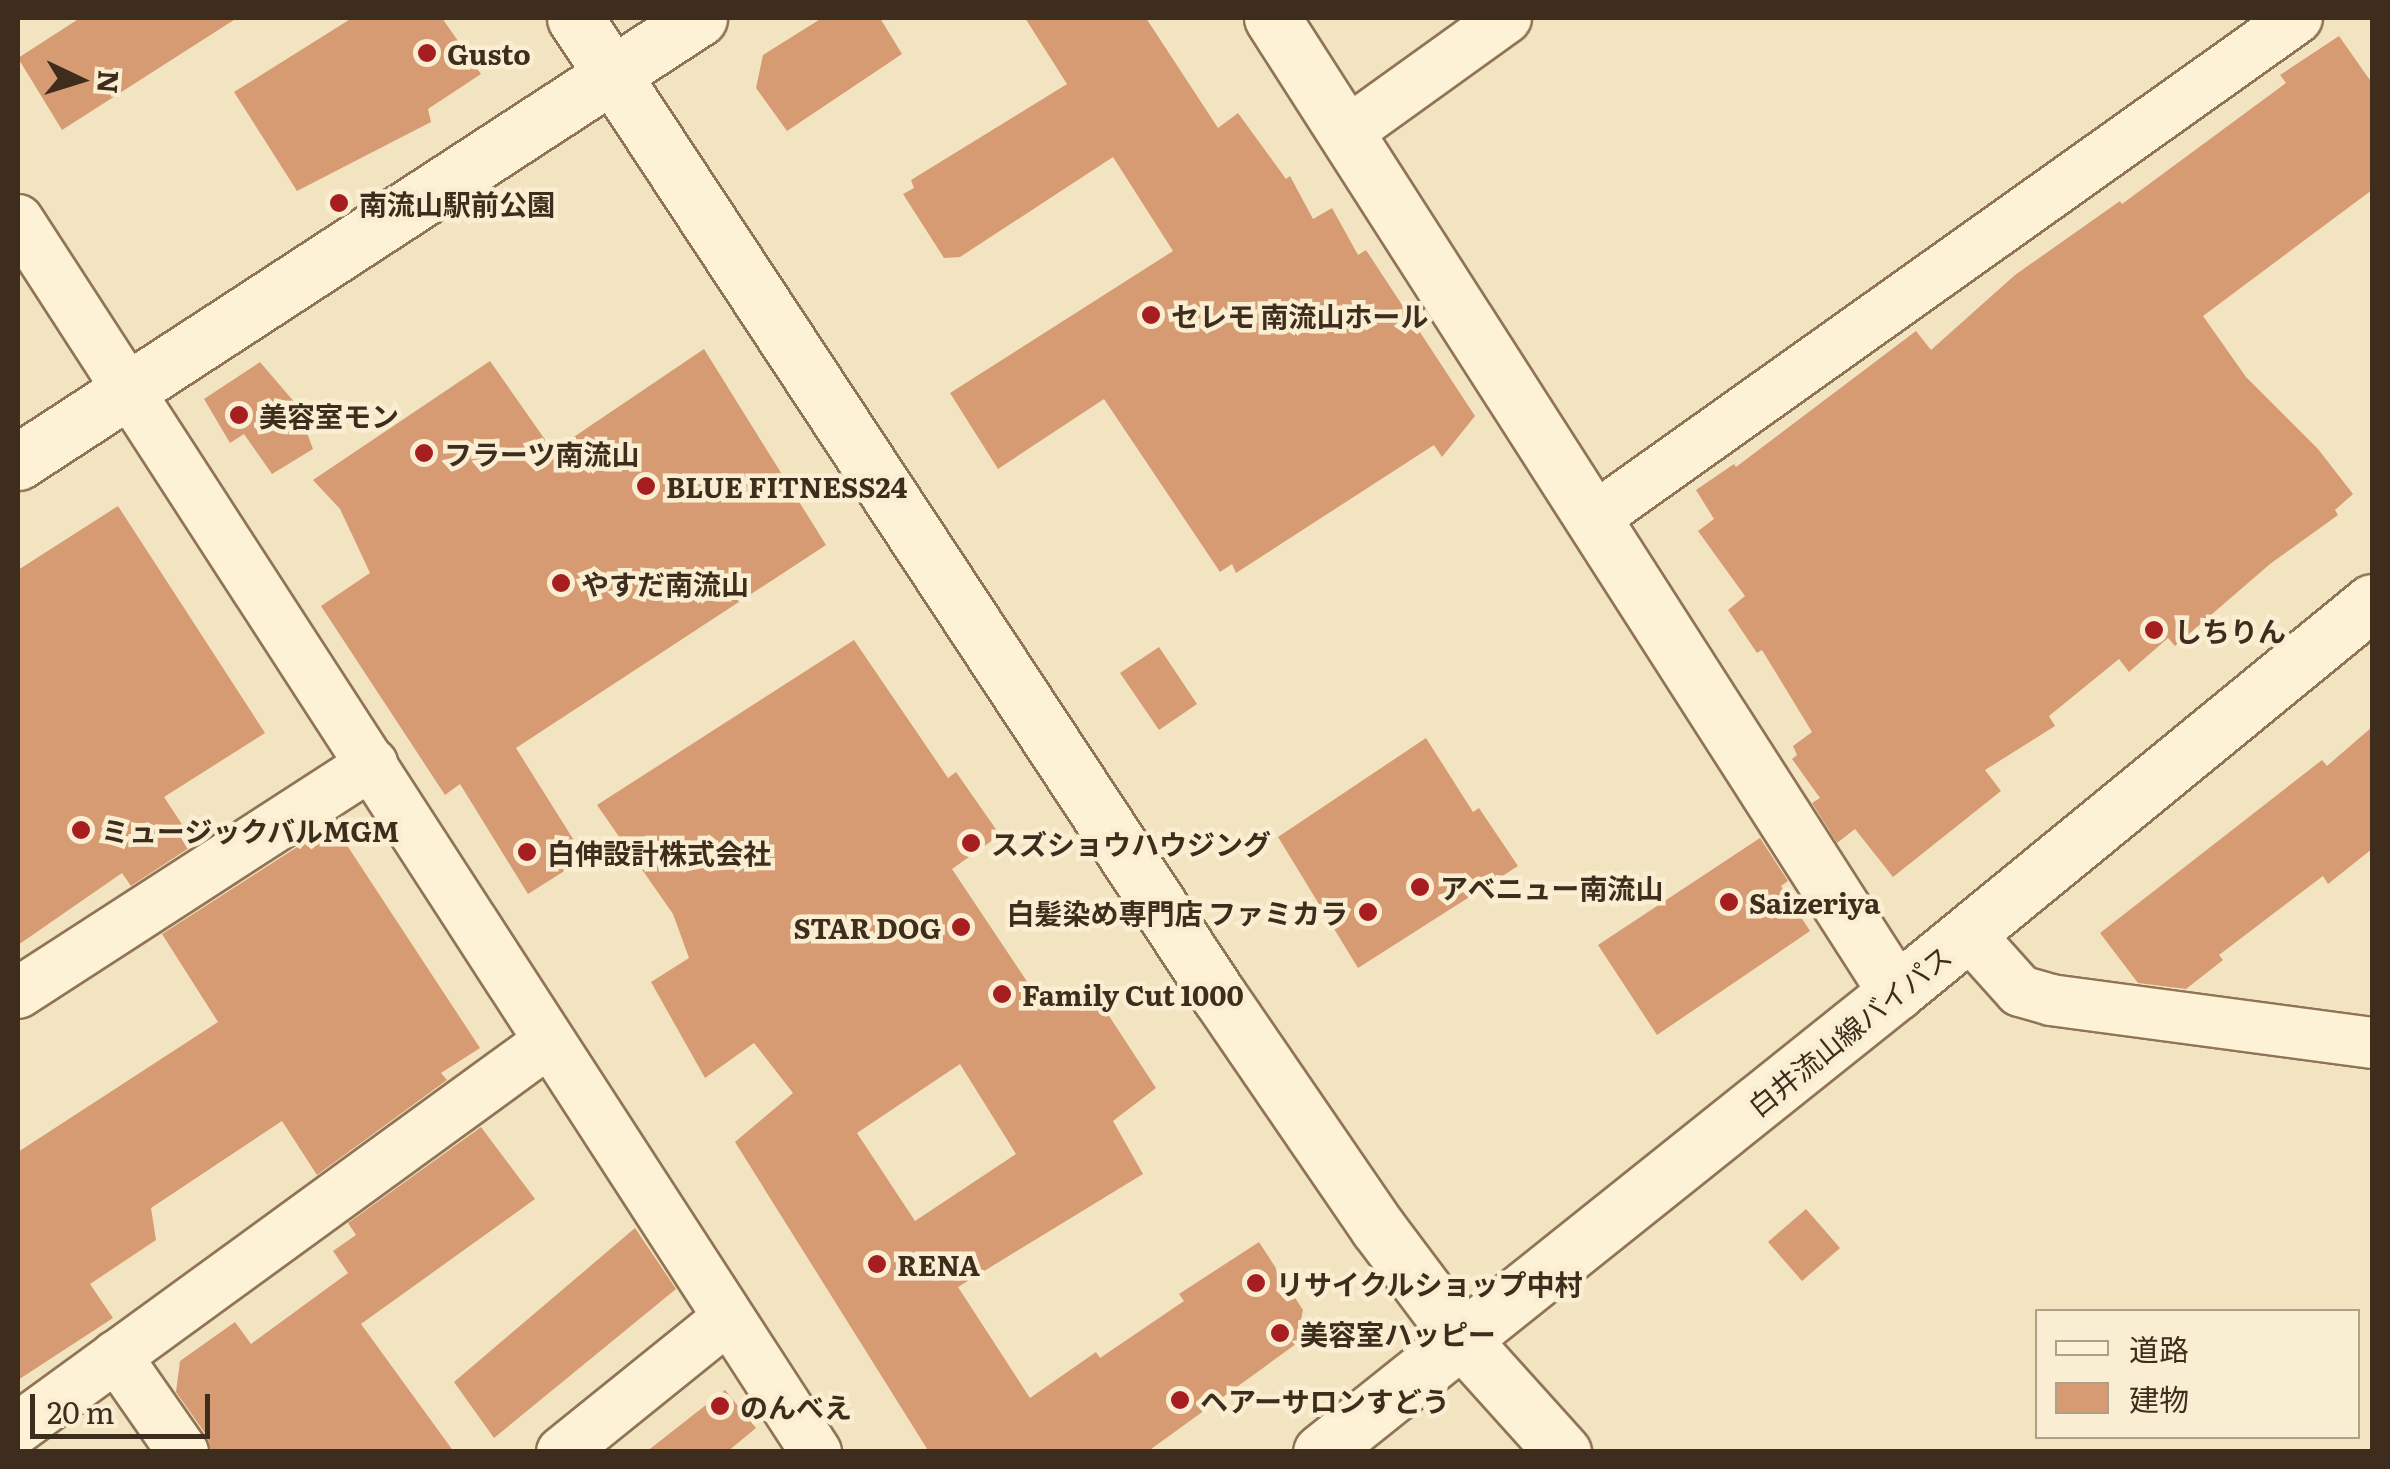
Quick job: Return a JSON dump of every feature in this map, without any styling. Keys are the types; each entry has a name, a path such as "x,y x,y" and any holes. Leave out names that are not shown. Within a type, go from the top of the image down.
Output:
{"street":[{"path":"574,18 1219,996 1378,1228 1462,1340 1563,1452"},
{"path":"18,462 699,18"},
{"path":"1272,18 1896,992"},
{"path":"1346,133 1506,18"},
{"path":"1593,519 2296,18"},
{"path":"18,220 816,1452"},
{"name":"白井流山線バイパス","path":"1321,1452 1968,934 2372,602"},
{"path":"18,993 372,764"},
{"path":"1968,934 2020,991 2051,1000 2372,1043"},
{"path":"18,1428 547,1042"},
{"path":"562,1452 728,1318"},
{"path":"116,1356 183,1452"}],"building":[{"path":"80,18 237,18 62,130 18,58"},
{"path":"352,18 442,18 481,74 428,109 431,122 297,191 234,92"},
{"path":"822,18 880,18 902,54 787,131 756,88 763,55"},
{"path":"1025,18 1146,18 1218,128 1238,113 1286,179 1290,176 1313,219 1332,208 1358,255 1366,250 1475,416 1442,457 1434,445 1236,573 1232,564 1220,572 1104,399 998,469 950,393 1173,251 1113,157 960,257 944,258 903,194 914,188 911,180 1067,84"},
{"path":"2339,36 2372,83 2372,190 2203,316 2246,377 2318,449 2353,494 2335,510 2338,515 2270,564 2175,646 2168,638 2129,672 2119,659 2049,716 2055,726 1985,770 2001,791 1893,877 1855,829 1837,843 1812,803 1820,798 1792,759 1797,755 1793,746 1812,732 1762,650 1757,653 1728,610 1745,596 1698,531 1714,519 1696,490 1734,464 1736,467 1916,331 1931,350 2015,275 2120,201 2122,204 2286,83 2280,75"},
{"name":"やすだ南流山","path":"704,349 826,545 516,748 585,858 528,894 460,784 445,795 321,606 370,573 340,509 313,480 490,361 553,451"},
{"path":"260,362 296,404 313,449 272,474 244,434 230,443 204,399"},
{"path":"118,506 265,733 164,797 195,844 131,886 122,873 18,945 18,570"},
{"path":"854,640 948,778 956,772 1000,835 952,869 1046,1010 1087,982 1156,1088 1113,1121 1143,1174 958,1287 1030,1398 1096,1352 1100,1358 1184,1301 1179,1294 1259,1242 1303,1310 1296,1344 1147,1452 929,1452 735,1142 793,1093 754,1043 705,1078 651,982 689,958 673,914 597,805","holes":["960,1064 1016,1154 915,1221 857,1133"]},
{"path":"1159,647 1197,704 1159,730 1120,673"},
{"path":"2372,727 2372,849 2328,884 2323,876 2219,955 2223,960 2186,989 2138,983 2100,933 2322,760 2327,766"},
{"path":"1426,738 1473,812 1479,808 1518,866 1358,968 1278,837"},
{"path":"333,824 480,1048 441,1073 447,1080 317,1175 282,1121 151,1208 156,1240 90,1284 113,1318 18,1380 18,1152 218,1022 162,934"},
{"path":"1760,838 1788,881 1781,886 1810,931 1657,1035 1598,945"},
{"path":"481,1127 535,1199 361,1324 454,1452 211,1452 207,1436 176,1392 180,1361 235,1322 251,1344 348,1273 333,1251 356,1235 348,1223"},
{"path":"1806,1209 1840,1248 1802,1281 1768,1242"},
{"path":"635,1228 676,1289 494,1438 454,1382"},
{"path":"725,1390 756,1428 727,1452 646,1452"}],"place":[{"name":"Gusto","path":"427,53"},
{"name":"南流山駅前公園","path":"339,203"},
{"name":"セレモ 南流山ホール","path":"1151,315"},
{"name":"美容室モン","path":"239,415"},
{"name":"フラーツ南流山","path":"424,453"},
{"name":"BLUE FITNESS24","path":"646,486"},
{"name":"やすだ南流山","path":"561,583"},
{"name":"しちりん","path":"2154,630"},
{"name":"ミュージックバルMGM","path":"81,830"},
{"name":"スズショウハウジング","path":"971,843"},
{"name":"白伸設計株式会社","path":"527,852"},
{"name":"アベニュー南流山","path":"1420,887"},
{"name":"Saizeriya","path":"1729,902"},
{"name":"白髪染め専門店 ファミカラ","path":"1368,912"},
{"name":"STAR DOG","path":"961,927"},
{"name":"Family Cut 1000","path":"1002,994"},
{"name":"RENA","path":"877,1264"},
{"name":"リサイクルショップ中村","path":"1256,1283"},
{"name":"美容室ハッピー","path":"1280,1333"},
{"name":"ヘアーサロンすどう","path":"1180,1400"},
{"name":"のんべえ","path":"720,1406"}]}
